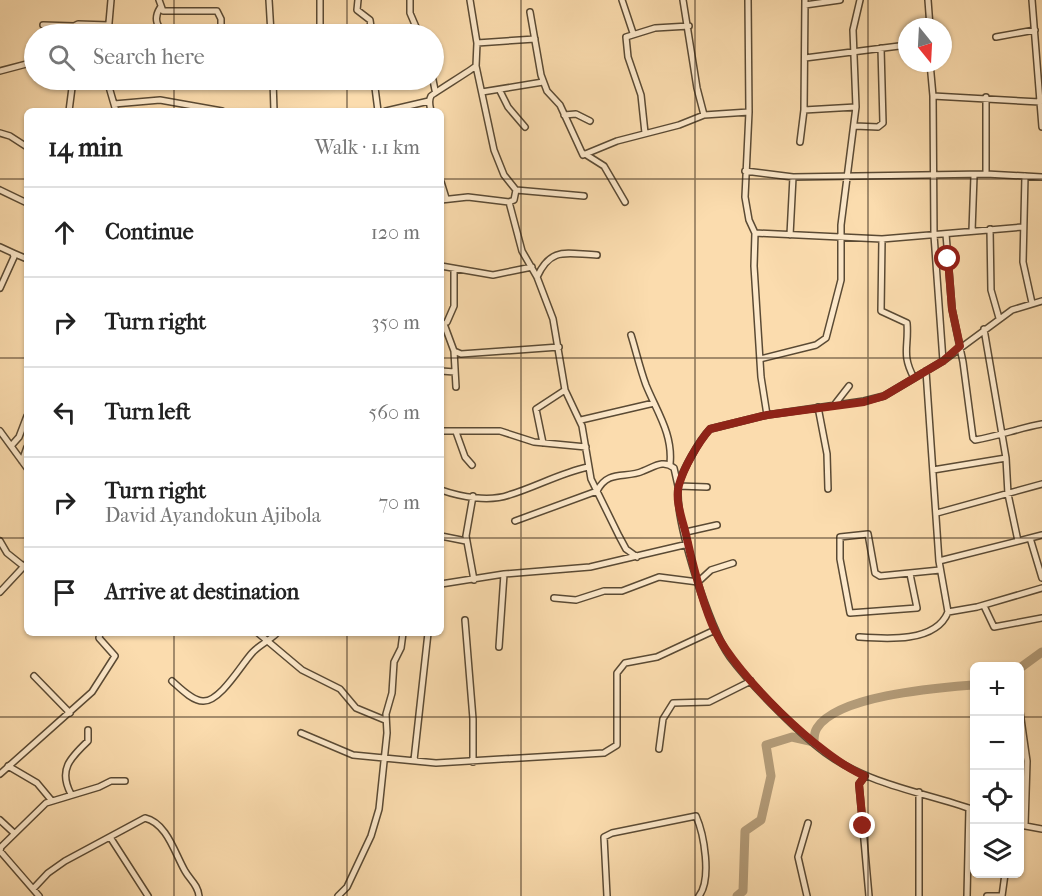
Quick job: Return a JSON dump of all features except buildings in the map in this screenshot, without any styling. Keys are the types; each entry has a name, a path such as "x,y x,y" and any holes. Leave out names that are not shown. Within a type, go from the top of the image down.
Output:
{"street":[{"path":"109,24 111,0"},
{"path":"158,24 156,15 160,8 159,0"},
{"path":"269,0 270,24"},
{"path":"320,0 320,24"},
{"path":"358,0 357,10 370,20 371,24"},
{"path":"410,0 410,13 415,24"},
{"path":"444,199 468,196 509,202 514,200 516,190 504,175 494,150 476,66 477,43 470,0"},
{"path":"622,0 633,33"},
{"path":"683,0 689,26 697,88 704,115"},
{"path":"748,0 749,112 745,171 747,208 755,233 754,266 760,359 767,415"},
{"path":"800,142 804,110 805,2 840,0"},
{"path":"760,359 816,345 826,338 841,280 840,235 846,177 855,126 853,51 856,9 860,0"},
{"path":"928,0 929,18"},
{"path":"1032,0 1042,127"},
{"path":"160,8 171,13 217,11 221,24"},
{"path":"530,12 543,82 564,115 581,152 604,166 625,202"},
{"path":"645,133 641,95 625,42 626,37 633,33 689,26"},
{"path":"996,37 1035,30"},
{"path":"477,43 535,39"},
{"path":"805,58 898,46"},
{"path":"855,126 878,127 883,123 881,48"},
{"path":"0,71 24,65"},
{"path":"444,86 457,80 476,66"},
{"path":"931,72 934,235 943,361"},
{"path":"482,92 500,91 543,82"},
{"path":"69,108 72,90"},
{"path":"110,90 115,108"},
{"path":"273,90 274,108"},
{"path":"375,90 378,108"},
{"path":"430,108 429,101 435,90"},
{"path":"500,91 512,113 525,127"},
{"path":"933,96 986,97 1041,105"},
{"path":"986,97 986,174"},
{"path":"114,104 160,100 205,108"},
{"path":"399,108 429,101"},
{"path":"804,110 856,107"},
{"path":"585,154 704,115 749,112"},
{"path":"564,115 576,114 590,121"},
{"path":"0,133 10,136 24,145"},
{"path":"745,171 794,177 934,174 1042,177"},
{"path":"972,231 974,176"},
{"path":"1025,176 1023,262 1032,303"},
{"path":"790,235 794,177"},
{"path":"0,190 24,202"},
{"path":"516,190 541,190 584,196"},
{"path":"509,202 522,251 537,277 559,347 565,390 580,420 588,467 597,491 626,549 637,557"},
{"path":"755,233 840,235 882,239 1023,227"},
{"path":"990,229 991,290 999,318"},
{"path":"946,234 952,309 960,346 973,438 975,440 1001,435 1017,428 1042,424"},
{"path":"882,239 881,311 908,323 904,351 906,362 914,378"},
{"path":"0,247 24,258"},
{"path":"0,288 13,254"},
{"path":"537,277 548,258 557,254 597,255"},
{"path":"444,267 493,274 532,267"},
{"path":"454,269 454,306 444,324 454,351 456,387"},
{"path":"678,486 710,429 767,415 835,404 864,402 884,396 943,361 999,318 1032,303 1042,301"},
{"path":"984,329 1006,458 1008,494 1018,541"},
{"path":"632,335 654,403 666,425 672,450 670,464 676,471 679,502 698,582 715,630 730,656 751,681 829,756 865,776 970,808"},
{"path":"454,351 461,354 559,347"},
{"path":"444,371 455,372"},
{"path":"859,637 891,639 932,632 940,626 948,612 939,561 927,371"},
{"path":"835,404 849,386"},
{"path":"543,443 536,409 565,390"},
{"path":"580,420 654,403"},
{"path":"818,407 827,454 828,489"},
{"path":"11,446 19,437 24,424"},
{"path":"0,431 24,464"},
{"path":"444,431 511,433 543,443 586,447"},
{"path":"456,432 462,451 472,465"},
{"path":"22,461 24,455"},
{"path":"933,471 1006,458"},
{"path":"515,520 597,491 600,485 613,477 640,472 657,465 670,464"},
{"path":"444,491 480,499 508,496 563,473 588,467"},
{"path":"937,513 1042,484"},
{"path":"678,486 707,487"},
{"path":"473,496 466,541 474,580"},
{"path":"686,532 717,525"},
{"path":"910,574 917,608 850,613 840,559 840,537 868,534 875,573 880,576 940,570"},
{"path":"939,561 1042,535"},
{"path":"444,537 466,541"},
{"path":"1030,538 1042,578"},
{"path":"0,541 7,553 24,565"},
{"path":"444,584 504,574 571,570 688,544"},
{"path":"698,582 711,570 733,563"},
{"path":"0,592 24,568"},
{"path":"912,580 917,573"},
{"path":"498,647 504,574"},
{"path":"554,598 576,600 604,591 622,591 659,577 698,582"},
{"path":"948,612 984,606 1042,588"},
{"path":"984,606 994,627 1042,618"},
{"path":"465,620 473,719 473,762"},
{"path":"301,733 353,755 436,763 573,756 610,751 617,745 618,737 617,673 626,663 657,657 715,630"},
{"path":"0,774 92,692 113,660 114,652 102,641 101,636"},
{"path":"262,636 302,669 340,689 356,708 385,720"},
{"path":"172,681 197,700 206,701 216,695 251,654 274,636"},
{"path":"338,896 347,887 370,836 379,809 385,720 392,693 394,662 401,648 403,636"},
{"path":"414,760 428,636"},
{"path":"34,676 70,713"},
{"path":"659,749 663,719 673,703 694,704 714,700 751,681"},
{"path":"1021,716 1027,761 1022,824"},
{"path":"71,794 65,784 64,775 74,755 88,741 88,730"},
{"path":"8,766 37,783 52,801"},
{"path":"865,776 859,784 869,896"},
{"path":"39,896 0,851 14,833 43,805 71,794 99,788 111,781 125,781"},
{"path":"919,792 919,896"},
{"path":"607,896 604,837 612,833 696,816 706,850 703,888 699,896"},
{"path":"33,889 57,867 140,820 150,819 170,841 186,874 198,889 199,896"},
{"path":"0,820 14,833"},
{"path":"807,896 798,857 808,823"},
{"path":"967,896 971,824"},
{"path":"1024,825 1042,829"},
{"path":"110,837 148,896"},
{"path":"987,896 1002,896 1004,878"}],"waterway":[{"path":"1024,665 1042,652"},
{"path":"737,896 743,891 745,831 761,820 771,776 766,745 792,737 814,742 817,728 828,717 866,701 914,691 970,685"}],"route":[{"path":"863,826 859,784 865,776 829,756 811,740 751,681 730,656 715,630 698,582 679,502 678,486 704,436 710,429 767,415 835,404 864,402 884,396 943,361 960,346 952,309 948,259"}]}
